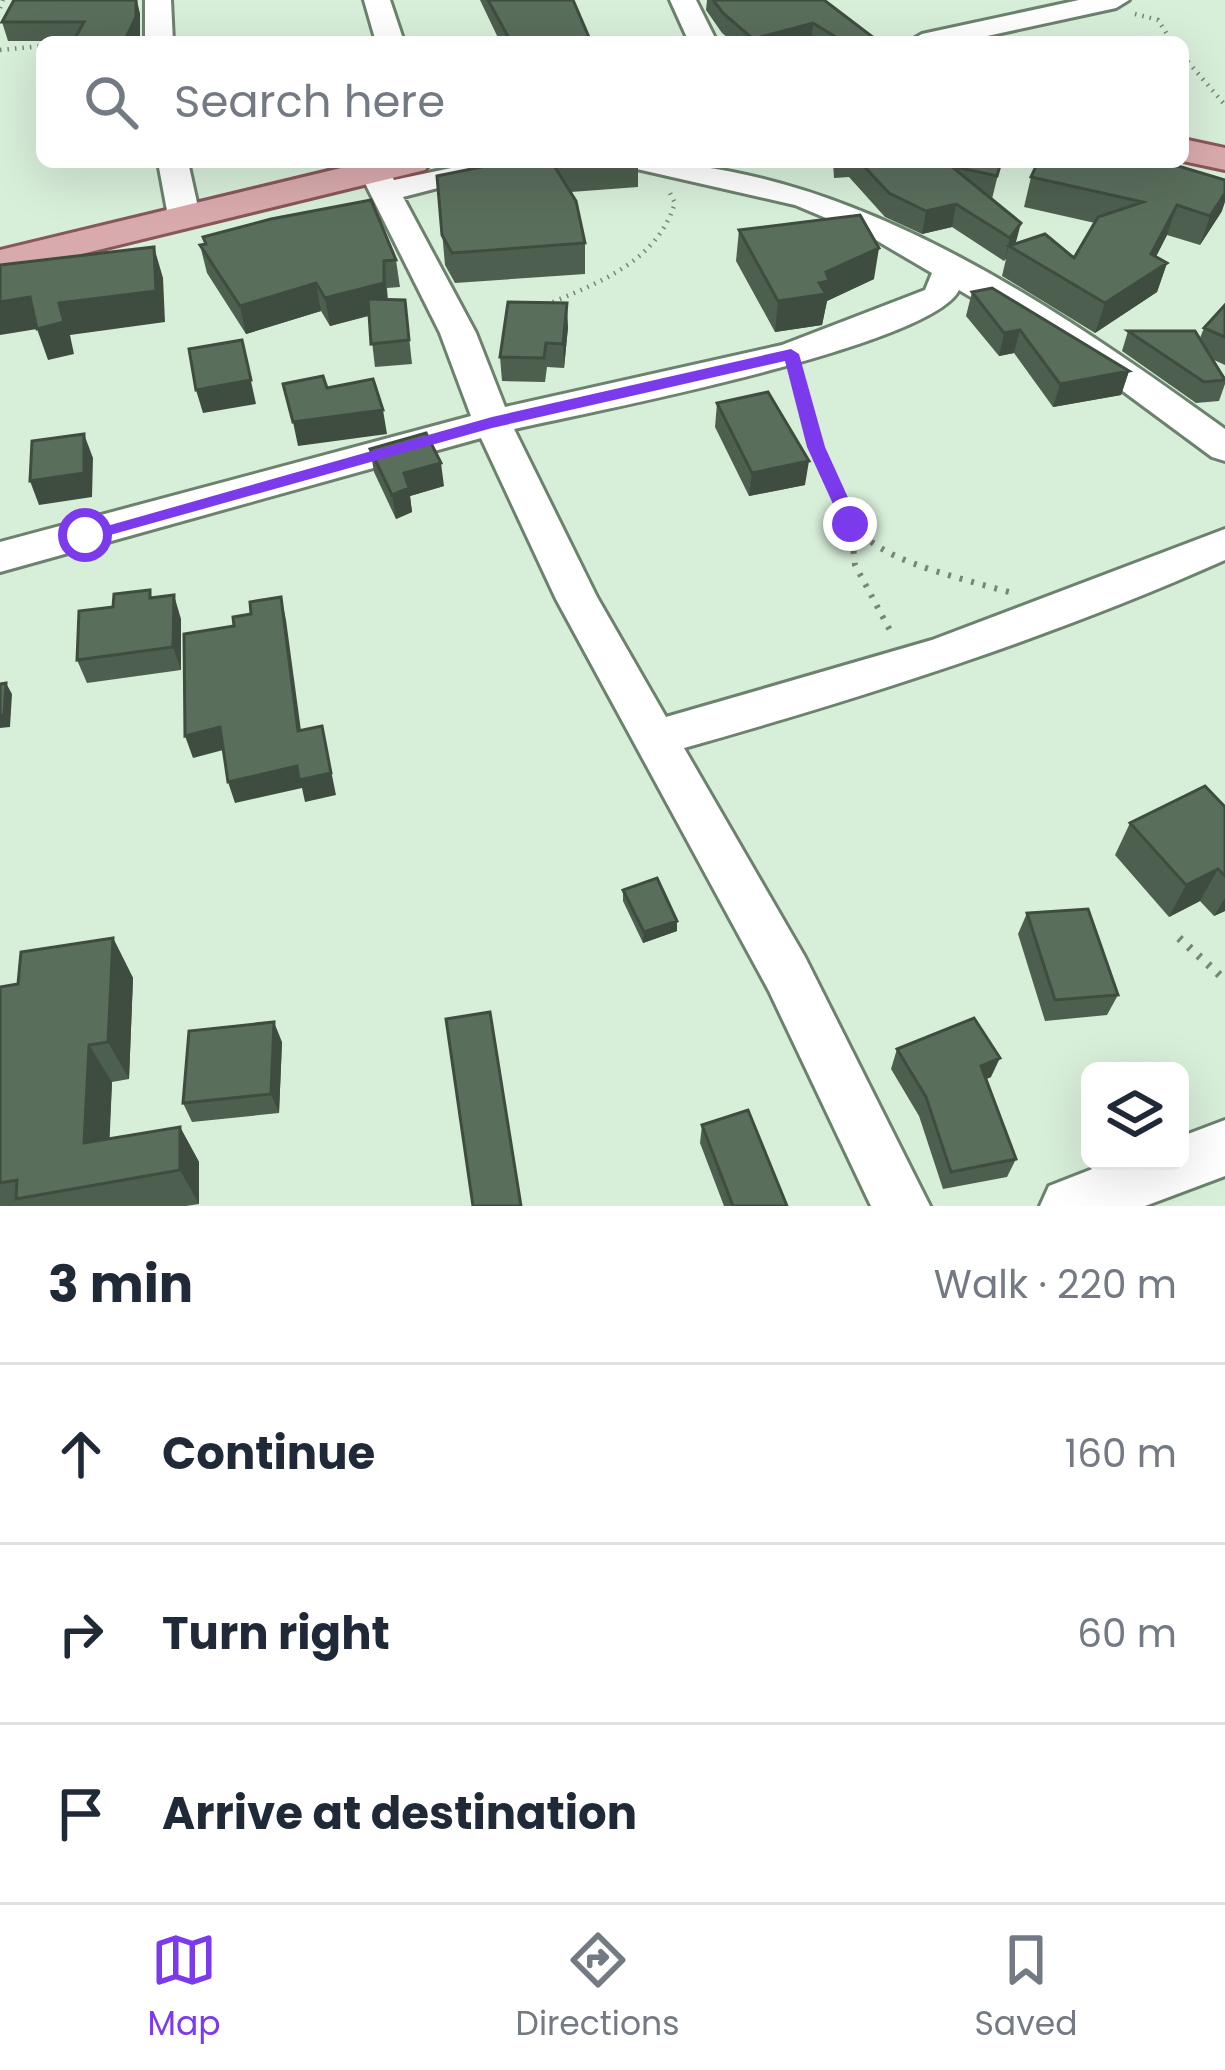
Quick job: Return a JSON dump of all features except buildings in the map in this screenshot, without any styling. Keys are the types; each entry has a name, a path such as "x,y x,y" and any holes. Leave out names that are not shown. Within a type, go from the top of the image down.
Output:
{"main road":[{"path":"1189,151 1225,159"},
{"path":"0,262 184,216 391,175"}],"street":[{"path":"158,0 159,36"},
{"path":"377,0 388,36"},
{"path":"683,0 701,36"},
{"path":"950,36 1117,0"},
{"path":"173,168 184,216"},
{"path":"509,168 391,175 492,422 577,599 787,974 901,1206"},
{"path":"678,168 805,198 880,230 1106,361 1225,448"},
{"path":"0,557 378,458 492,422 791,354 925,306 940,295 949,272"},
{"path":"655,738 912,667 1069,610 1225,543"},
{"path":"1069,1206 1225,1148"}],"path":[{"path":"0,8 3,0"},
{"path":"0,50 36,47"},
{"path":"1189,63 1225,105"},
{"path":"545,305 606,279 663,239 675,203 655,168"},
{"path":"791,354 816,447 850,524 855,565 912,667"},
{"path":"850,524 867,543 900,559 1069,610"},
{"path":"1179,938 1225,980"}],"route":[{"path":"85,535 378,458 492,422 791,354 816,447 850,524"}]}
